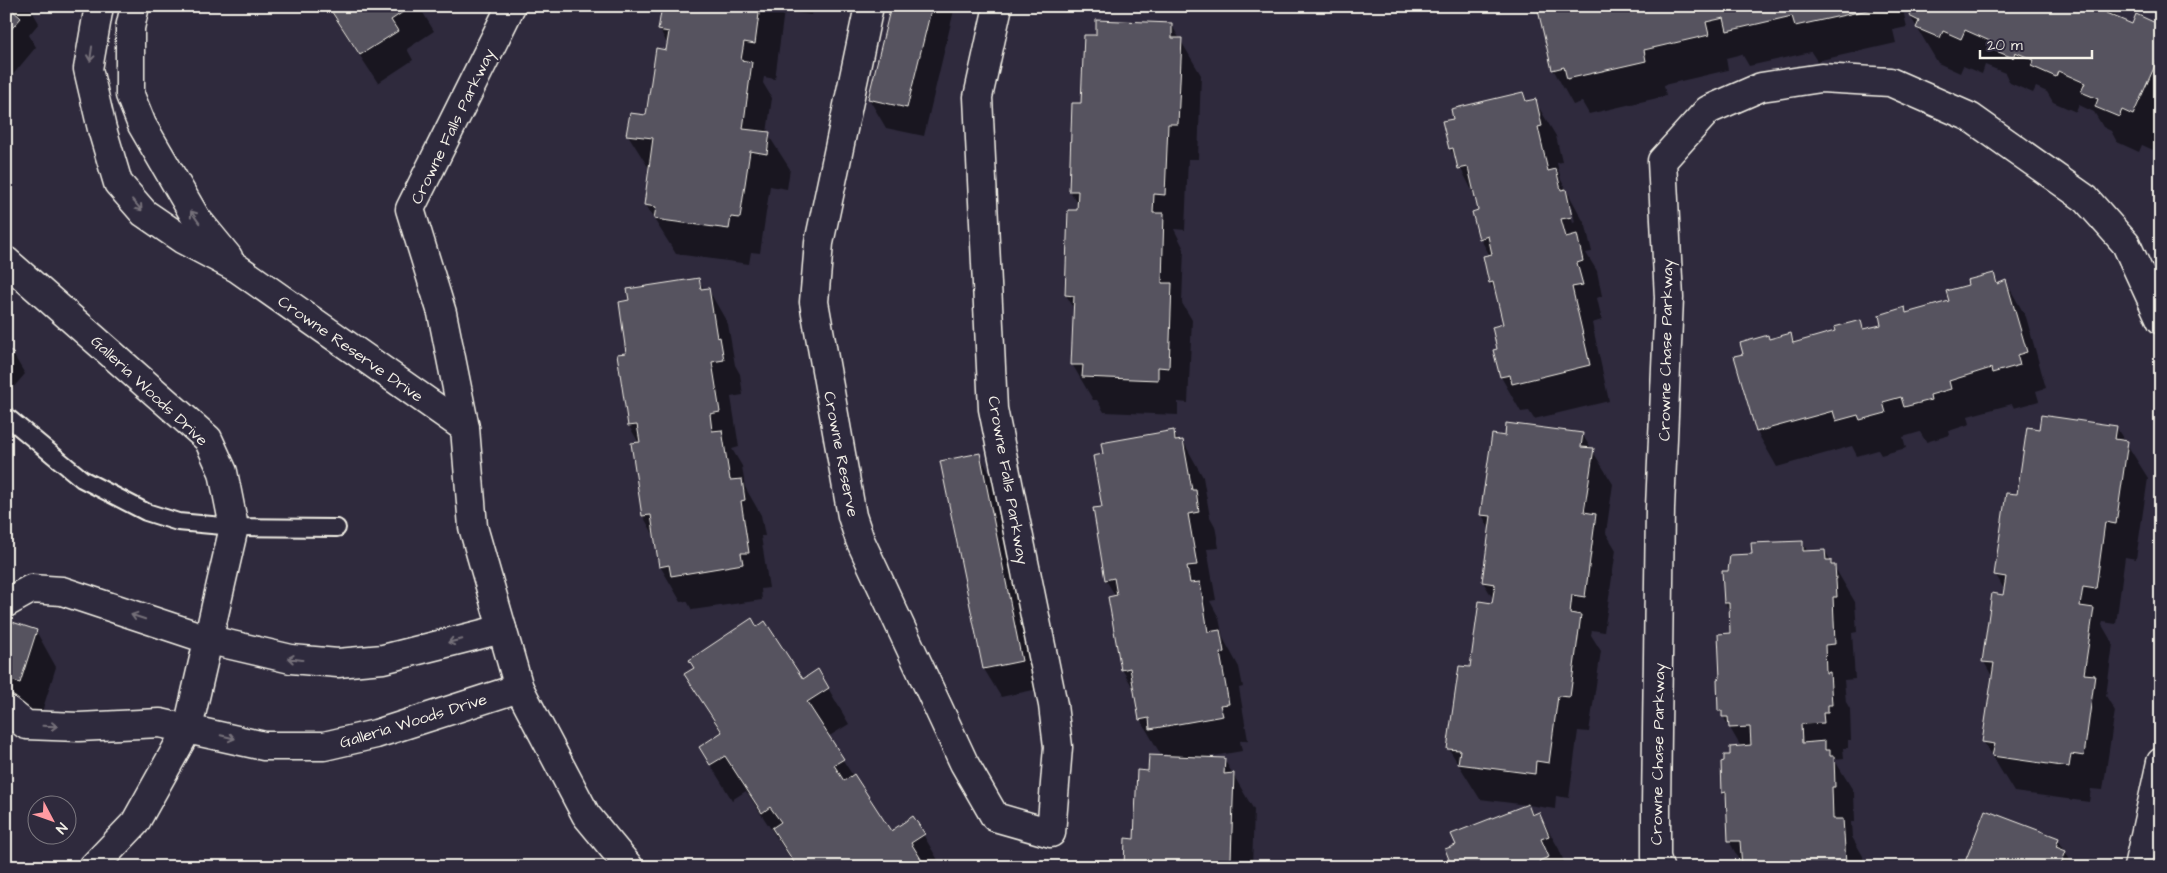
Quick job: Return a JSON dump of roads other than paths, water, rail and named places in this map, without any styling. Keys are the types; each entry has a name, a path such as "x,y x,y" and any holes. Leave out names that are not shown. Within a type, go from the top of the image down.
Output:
{"street":[{"name":"Crowne Reserve Drive","path":"99,6 88,69 102,129 118,183 144,212 182,239 237,268 466,428"},
{"name":"Crowne Reserve Drive","path":"135,6 130,28 130,95 142,125 196,218 237,268"},
{"name":"Crowne Falls Parkway","path":"502,629 473,527 466,428 442,313 410,209 511,6"},
{"name":"Crowne Reserve","path":"869,6 819,243 814,302 852,516 860,540 964,763 994,817 1051,833"},
{"name":"Crowne Falls Parkway","path":"998,6 978,97 993,409 1052,705 1058,747 1051,833"},
{"name":"Crowne Chase Parkway","path":"1659,867 1656,857 1656,807 1660,518 1669,298 1662,161 1708,110 1761,87 1821,78 1890,82 1970,117 2086,199 2126,244 2161,320"},
{"name":"Galleria Woods Drive","path":"6,261 208,439 223,472 234,527 210,640 188,728 135,823 93,867"},
{"path":"6,603 31,588 62,591 210,640 291,660 338,663 383,660 502,629 519,688 586,815 629,867"},
{"name":"Galleria Woods Drive","path":"6,709 26,725 79,727 160,723 264,746 324,746 376,734 519,688"},
{"path":"2138,867 2161,762"}],"lane":[{"path":"6,416 82,479 146,512 178,522 234,527 337,528"}]}
